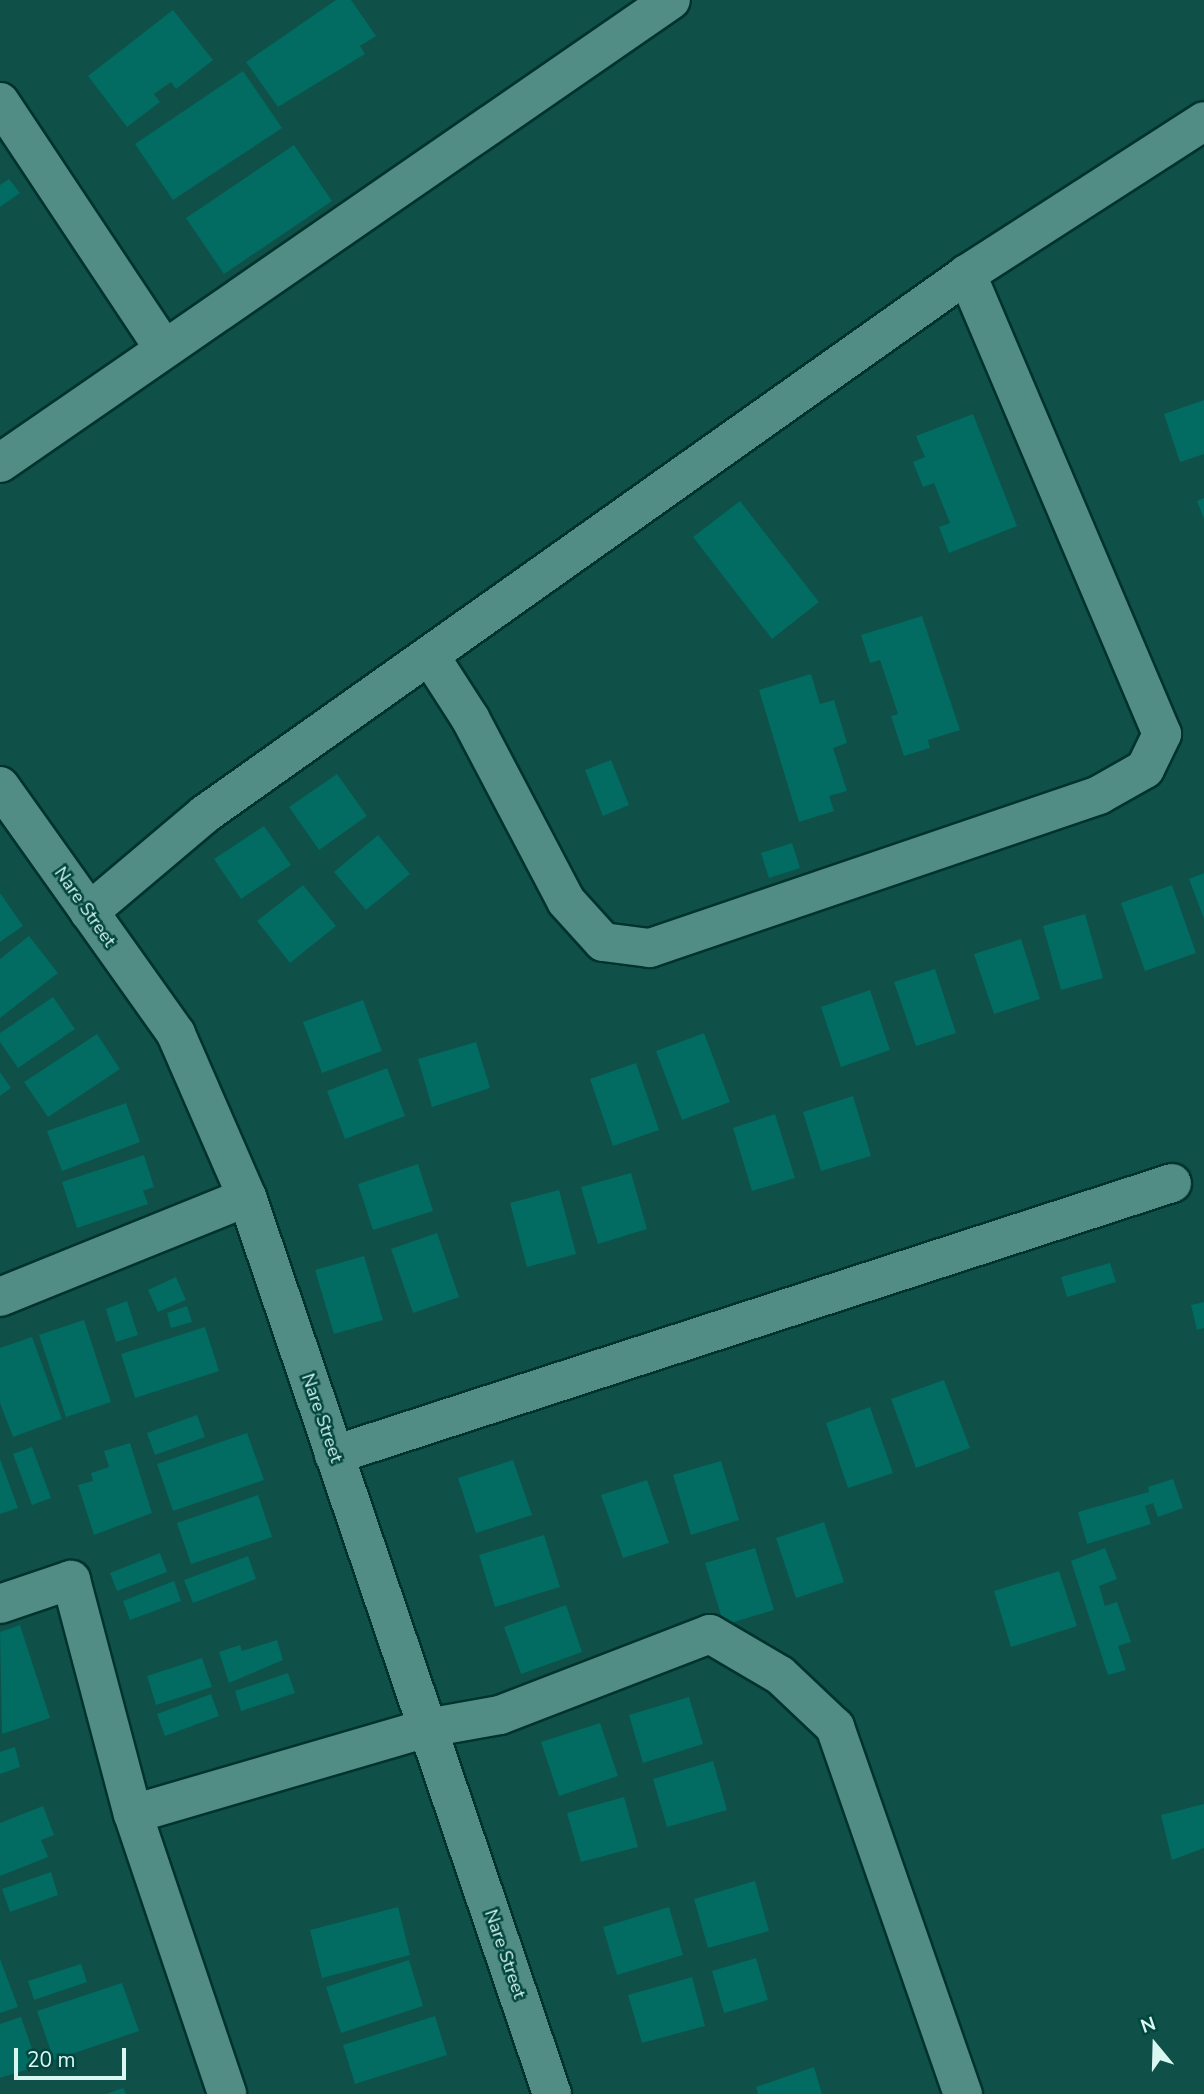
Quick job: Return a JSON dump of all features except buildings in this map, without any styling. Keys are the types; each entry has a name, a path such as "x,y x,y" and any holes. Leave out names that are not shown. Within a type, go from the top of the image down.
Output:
{"street":[{"path":"0,463 671,0"},
{"path":"0,102 164,349"},
{"path":"89,912 205,814 967,274 1204,121"},
{"path":"430,656 470,718 566,901 603,942 650,948 1100,795 1145,769 1162,734 967,274"},
{"name":"Nare Street","path":"0,786 176,1034 247,1197 552,2094"},
{"path":"334,1455 1172,1183"},
{"path":"0,1297 247,1197"},
{"path":"0,1604 71,1580 133,1815 227,2094"},
{"path":"133,1815 427,1728 500,1715 710,1634 780,1675 835,1727 963,2094"}]}
